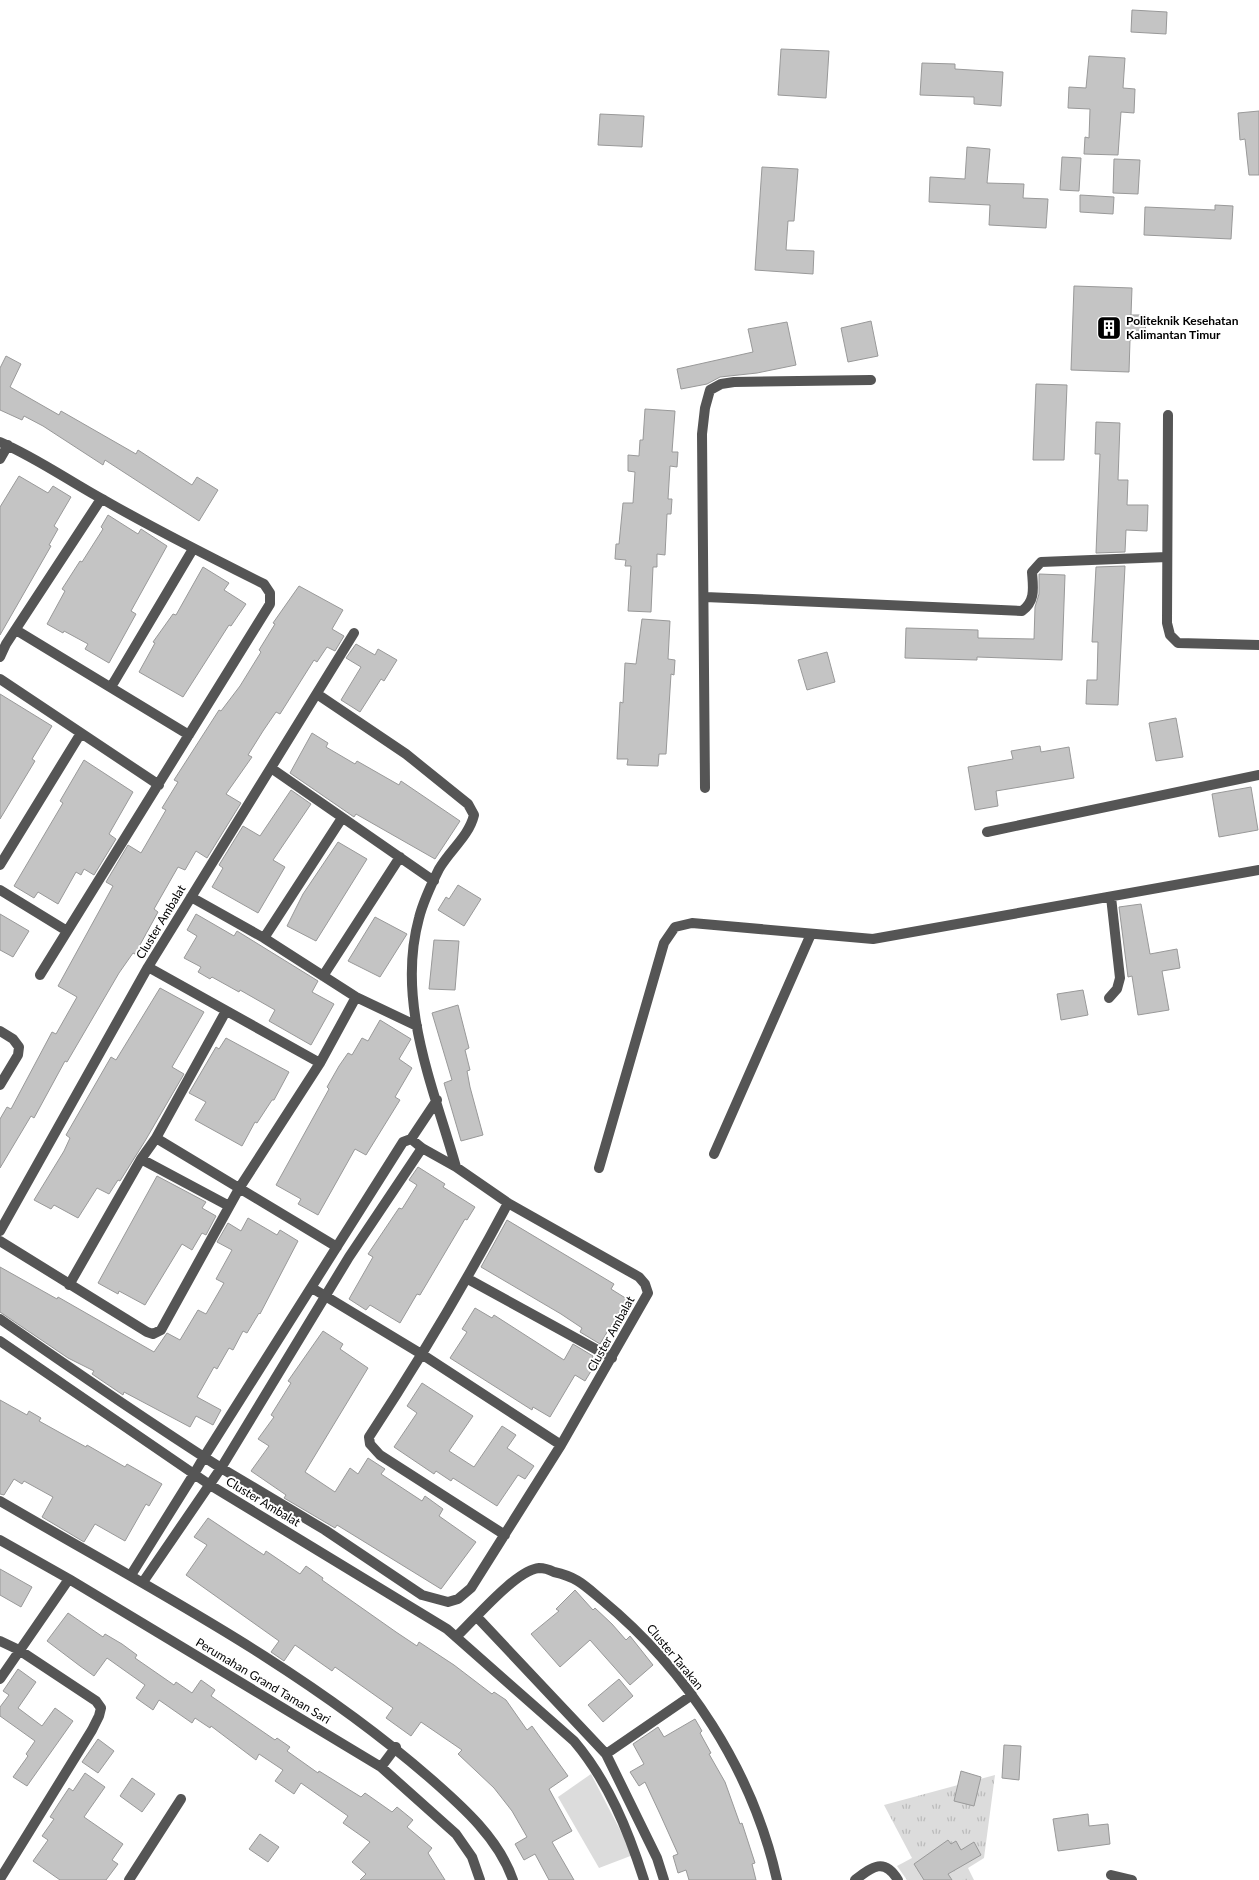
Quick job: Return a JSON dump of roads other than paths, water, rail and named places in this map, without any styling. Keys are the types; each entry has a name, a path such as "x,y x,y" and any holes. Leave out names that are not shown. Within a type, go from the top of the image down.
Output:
{"street":[{"path":"705,788 705,597 702,434 705,408 710,390 721,384 734,382 871,380"},
{"path":"1168,415 1167,623 1170,635 1178,644 1259,645"},
{"path":"0,459 4,443 193,549 264,584 270,593 270,604 40,975"},
{"path":"0,657 3,643 16,630 101,499"},
{"path":"111,687 193,549"},
{"path":"705,597 1022,611 1029,606 1033,598 1032,572 1041,562 1168,557"},
{"path":"16,630 189,735"},
{"name":"Cluster Ambalat","path":"0,1231 148,967 354,633"},
{"path":"0,679 158,785"},
{"path":"316,694 406,754 468,804 474,815 472,824 439,869 419,918 412,960 412,999 416,1026 456,1167"},
{"path":"0,865 82,733"},
{"path":"271,768 434,881"},
{"path":"987,832 1259,776"},
{"path":"264,938 342,818"},
{"path":"323,976 400,858"},
{"path":"599,1168 664,944 675,927 692,923 873,939 1259,870"},
{"path":"0,890 67,931"},
{"path":"192,897 264,938 356,996 416,1026"},
{"path":"1109,998 1117,988 1120,978 1110,897"},
{"path":"714,1154 811,934"},
{"path":"148,967 320,1063"},
{"path":"0,1242 147,1332 153,1334 160,1330 240,1186 320,1063 356,996"},
{"path":"69,1285 141,1159 156,1138 226,1011"},
{"path":"0,1031 13,1039 19,1047 18,1055 4,1068 0,1085"},
{"path":"131,1575 403,1142 412,1139 437,1100"},
{"path":"156,1138 240,1186 338,1247"},
{"path":"412,1139 422,1148"},
{"name":"Cluster Ambalat","path":"0,1319 126,1407 221,1468 325,1530 422,1596 448,1602 458,1599 471,1588 561,1445 648,1293 645,1284 639,1277 508,1203 456,1167 422,1148 349,1257 221,1468 143,1582"},
{"path":"141,1159 229,1206"},
{"path":"505,1535 380,1455 370,1444 369,1437 423,1355 468,1280 508,1203"},
{"path":"468,1280 612,1358"},
{"path":"312,1288 423,1355 561,1445"},
{"name":"Cluster Ambalat","path":"0,1341 210,1485 447,1629 456,1637"},
{"path":"0,1501 131,1575 242,1642 396,1747 456,1800 479,1825 503,1857 513,1880"},
{"name":"Perumahan Grand Taman Sari","path":"0,1540 69,1578 381,1767 456,1834 472,1857 480,1880"},
{"name":"Cluster Tarakan","path":"456,1637 520,1575 540,1568 574,1576 626,1620 677,1675 692,1695 744,1783 768,1842 777,1880"},
{"path":"0,1679 69,1578"},
{"path":"474,1620 606,1754 657,1858 664,1880"},
{"path":"456,1637 574,1741 586,1755 599,1775 629,1834 644,1880"},
{"path":"0,1641 19,1650 96,1701 101,1708 92,1730 0,1879"},
{"path":"606,1754 692,1695"},
{"path":"381,1767 396,1747"},
{"path":"129,1880 181,1799"},
{"path":"855,1880 872,1867 883,1866 894,1873 898,1880"},
{"path":"1111,1875 1132,1880"}],"place":[{"name":"Politeknik Kesehatan Kalimantan Timur","path":"1109,328"}]}
